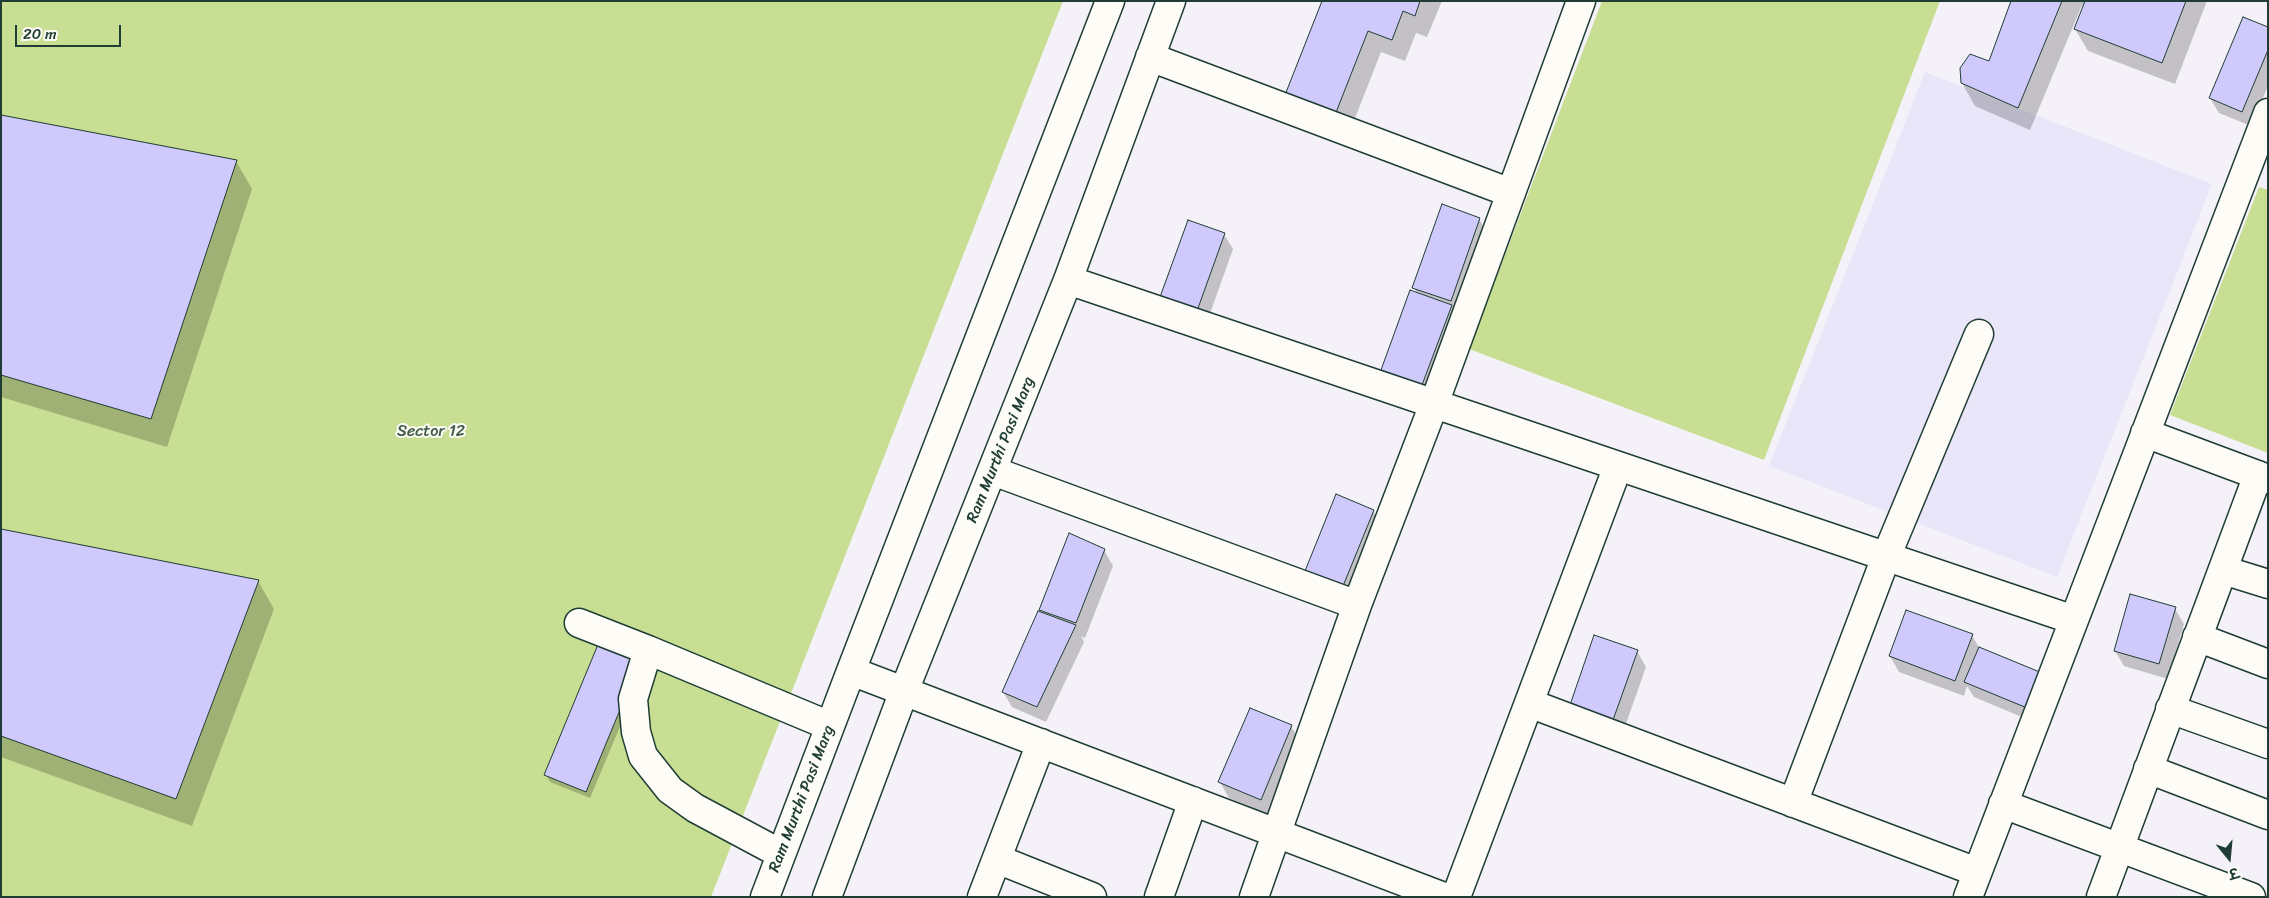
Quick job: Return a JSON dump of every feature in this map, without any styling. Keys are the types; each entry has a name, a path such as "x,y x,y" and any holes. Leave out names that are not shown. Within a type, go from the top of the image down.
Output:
{"street":[{"name":"Ram Murthi Pasi Marg","path":"765,897 850,670 1110,1"},
{"name":"Ram Murthi Pasi Marg","path":"827,897 904,691 1068,280 1171,1"},
{"path":"1254,897 1357,605 1434,404 1581,1"},
{"path":"1150,57 1511,193"},
{"path":"1968,897 2145,434 2258,169 2268,113"},
{"path":"1068,280 2074,620"},
{"path":"1793,803 1886,557 1979,334"},
{"path":"2101,897 2118,847 2223,570 2263,477 2145,434"},
{"path":"1456,897 1618,466"},
{"path":"993,471 1357,605"},
{"path":"2223,570 2268,584"},
{"path":"579,623 830,726"},
{"path":"2198,637 2268,664"},
{"path":"648,650 633,699 636,732 642,756 670,790 682,799 782,854"},
{"path":"850,670 1444,897"},
{"path":"1528,704 1977,872"},
{"path":"2170,709 2268,744"},
{"path":"982,897 1041,743"},
{"path":"2148,769 2268,815"},
{"path":"1159,897 1193,801"},
{"path":"2004,804 2118,847 2190,886 2250,897"},
{"path":"997,859 1092,897"}],"shaded area":[{"path":"1925,72 2212,184 2057,577 1769,466"}],"green space":[{"name":"Sector 12","path":"1,1 1063,1 711,897 1,897"},
{"path":"1602,1 1940,1 1764,460 1469,349"},
{"path":"2259,187 2268,190 2268,453 2170,415"}],"building":[{"path":"1322,1 1420,1 1415,16 1403,11 1392,40 1368,31 1335,115 1285,95"},
{"path":"2011,1 2062,1 2018,108 1961,83 1960,68 1970,54 1989,61"},
{"path":"2085,1 2186,1 2162,63 2074,29"},
{"path":"2243,17 2268,27 2268,50 2242,112 2209,98"},
{"path":"1,115 237,160 151,419 1,375"},
{"path":"1442,204 1480,218 1451,301 1412,288"},
{"path":"1188,220 1225,233 1197,311 1160,297"},
{"path":"1410,290 1452,305 1422,385 1381,370"},
{"path":"1336,494 1374,510 1341,591 1303,576"},
{"path":"1,529 259,580 176,799 1,736"},
{"path":"1069,533 1105,549 1076,623 1039,610"},
{"path":"2130,594 2176,607 2159,664 2114,651"},
{"path":"1906,610 1973,634 1955,681 1889,656"},
{"path":"1038,611 1076,625 1037,707 1002,692"},
{"path":"1594,635 1638,650 1613,720 1570,705"},
{"path":"599,642 641,659 586,792 544,775"},
{"path":"1979,647 2047,675 2032,710 1964,682"},
{"path":"1250,708 1292,725 1261,800 1218,782"}]}
